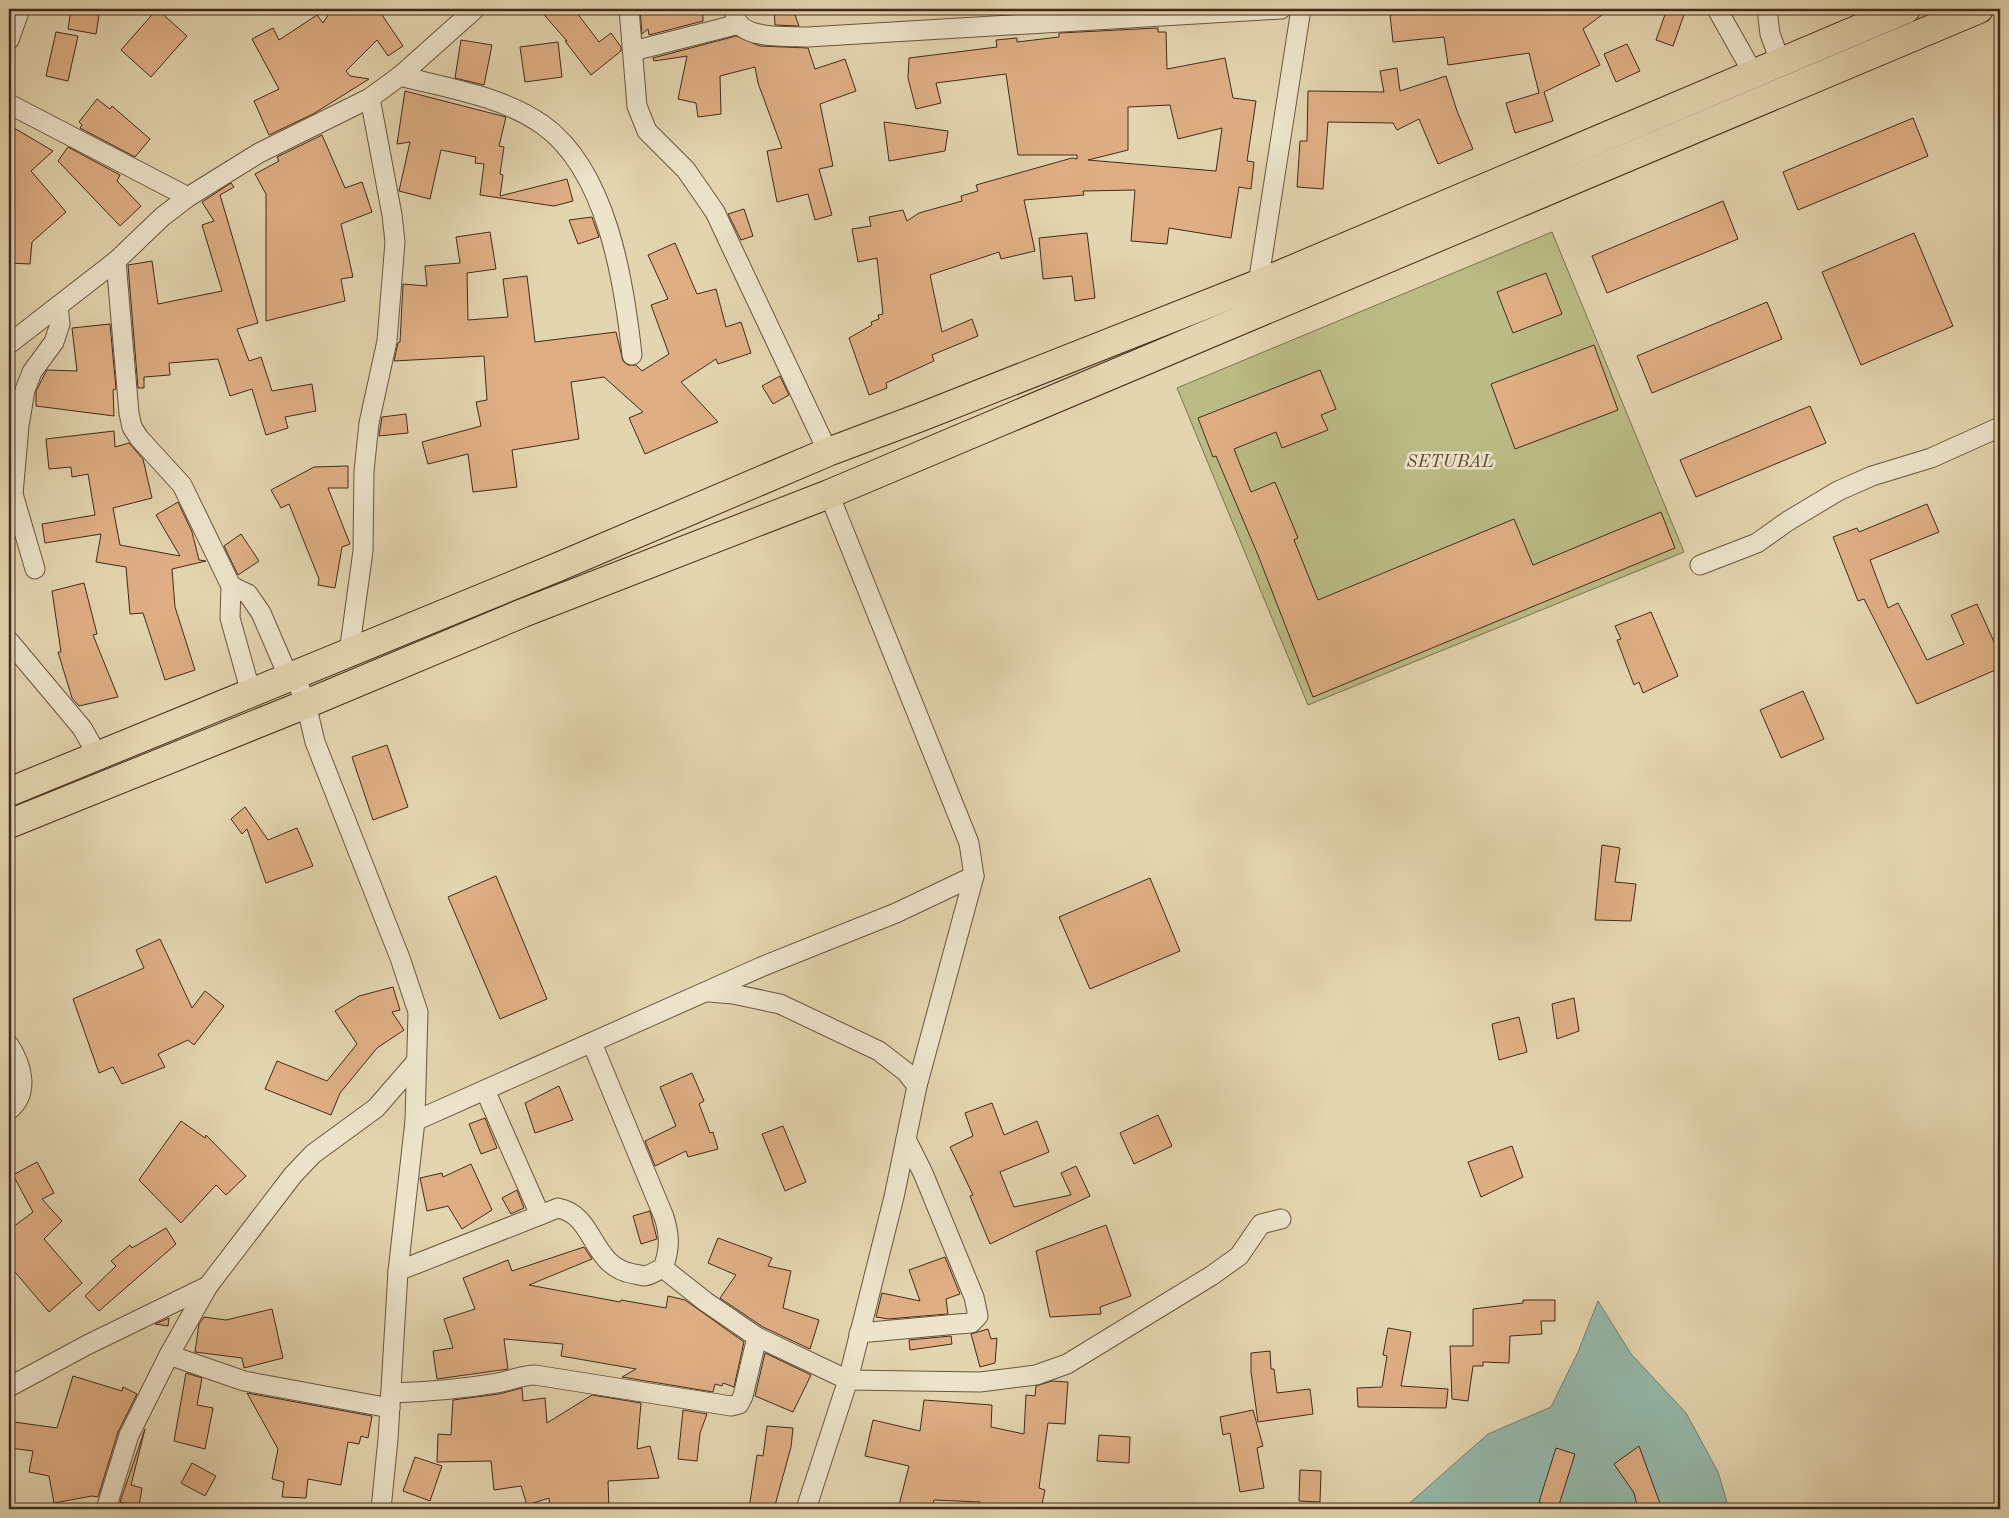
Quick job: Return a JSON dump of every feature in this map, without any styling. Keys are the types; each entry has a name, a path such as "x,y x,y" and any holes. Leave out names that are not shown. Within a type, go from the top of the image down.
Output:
{"main road":[{"path":"9,792 292,677 828,452 922,418 1258,284 1906,9"},
{"path":"9,824 306,704 523,613 829,494 1978,9"}],"street":[{"path":"9,40 20,9"},
{"path":"9,344 116,262 162,217 188,197 259,153 370,98 400,76 475,9"},
{"path":"629,9 637,106 641,120 659,144 686,170 715,212 828,452"},
{"path":"633,51 736,16 751,32 764,35 808,37 1281,9"},
{"path":"1258,284 1301,9"},
{"path":"1718,9 1753,73"},
{"path":"1767,9 1770,34 1780,61"},
{"path":"400,76 484,97 510,107 542,124 562,140 578,161 592,187 616,252 632,355"},
{"path":"349,653 363,551 364,471 369,423 387,341 395,242 392,215 370,98"},
{"path":"9,104 188,197"},
{"path":"116,262 129,413 132,427 139,438 182,485 231,586 230,618 251,693"},
{"path":"35,569 13,494 19,426 25,390 32,372 54,342 60,324 58,306"},
{"path":"1700,565 1757,543 1838,490 1872,476 1931,458 2000,427"},
{"path":"806,1509 848,1380 883,1243 917,1086 969,903 974,876 969,843 829,494"},
{"path":"231,586 248,594 261,613 306,704 315,742 412,988 418,1012 419,1034 415,1063 415,1121 398,1271 381,1509"},
{"path":"9,641 82,728 98,756"},
{"path":"415,1121 762,967 896,914 974,876"},
{"path":"708,992 742,996 780,1004 879,1051 901,1067 917,1086"},
{"path":"398,1271 558,1208 569,1210 580,1219 600,1254 614,1267 645,1276 664,1268 669,1252 669,1244 664,1217 592,1043"},
{"path":"9,1045 17,1058 23,1083 16,1104 9,1110"},
{"path":"106,1509 129,1435 169,1355 208,1286 293,1176 313,1154 376,1108 415,1063"},
{"path":"485,1090 540,1215"},
{"path":"859,1333 971,1323 978,1316 978,1306 906,1139"},
{"path":"664,1268 706,1302 757,1337 848,1380 980,1382 1036,1375 1067,1364 1211,1276 1239,1256 1261,1224 1281,1219"},
{"path":"9,1387 87,1345 208,1286"},
{"path":"169,1355 244,1381 390,1401 436,1391 497,1383 523,1375 535,1375 731,1406 739,1404 743,1396 757,1337"}],"green space":[{"name":"SETUBAL","path":"1552,232 1684,552 1308,705 1177,388"}],"shaded area":[{"path":"1598,1301 1631,1354 1686,1413 1718,1472 1729,1509 1403,1509 1488,1434 1551,1407 1578,1352"}],"building":[{"path":"71,9 100,9 96,34 68,29"},
{"path":"157,9 187,36 151,77 121,50"},
{"path":"332,9 378,9 403,46 388,56 377,40 346,71 350,76 369,79 313,114 269,135 254,101 279,89 252,39 273,28 279,40 317,15 323,23"},
{"path":"539,9 574,9 599,42 611,33 621,47 621,51 591,75 565,41 567,41"},
{"path":"640,9 703,9 703,21 649,35 648,29 642,34"},
{"path":"774,9 793,9 799,26 775,25"},
{"path":"1438,9 1478,9 1481,14 1520,9 1610,9 1583,29 1600,65 1544,92 1553,121 1515,133 1506,103 1539,93 1529,53 1448,65 1444,37 1393,42 1390,15"},
{"path":"1667,9 1686,9 1673,46 1656,40"},
{"path":"1158,28 1158,32 1166,32 1167,69 1225,58 1233,98 1256,101 1247,161 1254,162 1251,189 1239,187 1231,238 1169,228 1167,244 1131,241 1135,190 1083,191 1084,195 1024,200 1035,251 1001,259 999,252 930,275 942,332 972,319 978,336 932,355 934,361 886,383 887,388 869,395 849,338 872,325 871,322 879,319 878,315 883,314 877,258 858,262 852,229 871,226 869,217 903,210 907,221 919,213 962,201 961,196 978,191 976,185 1072,158 1077,159 1077,155 1018,155 1006,74 936,83 941,103 916,109 908,78 909,58 997,47 996,40 1017,38 1017,42 1059,37 1059,33","holes":["1170,105 1178,139 1222,128 1216,171 1088,160 1128,150 1128,107"]},
{"path":"56,32 78,36 68,81 46,76"},
{"path":"736,36 760,46 808,48 815,69 845,59 856,91 820,104 833,166 819,169 832,215 815,220 808,194 777,202 767,151 782,148 758,83 755,67 720,76 721,114 698,117 696,103 678,99 687,56 654,61 653,58"},
{"path":"461,40 492,45 484,85 455,78"},
{"path":"558,42 562,77 525,82 520,47"},
{"path":"1627,44 1640,71 1616,82 1604,54"},
{"path":"1397,68 1400,91 1446,76 1457,111 1473,149 1438,164 1419,119 1397,130 1393,123 1328,122 1323,189 1297,187 1300,141 1307,141 1308,91 1384,92 1380,71"},
{"path":"405,91 506,117 499,146 504,147 500,174 503,175 500,196 567,179 573,201 554,206 480,195 484,164 475,163 476,157 441,150 430,199 399,191 410,142 397,144"},
{"path":"97,99 110,109 112,106 150,139 135,157 80,128 82,125 79,122"},
{"path":"1913,118 1928,156 1798,210 1783,172"},
{"path":"884,122 948,131 945,151 889,161"},
{"path":"9,125 53,151 31,171 66,212 32,242 30,264 9,263"},
{"path":"322,135 345,188 362,182 372,212 341,224 353,277 341,279 345,301 266,321 266,194 255,174 279,161 277,157"},
{"path":"68,147 120,175 117,181 141,206 120,226 58,161"},
{"path":"231,183 234,187 220,195 258,323 237,329 249,361 261,357 272,391 312,384 316,411 285,417 288,428 266,435 252,389 230,396 218,359 169,363 170,375 144,377 144,388 138,388 128,265 152,261 158,304 222,291 202,225 214,221 202,202"},
{"path":"1723,201 1738,239 1607,293 1592,256"},
{"path":"744,209 753,236 741,240 728,214"},
{"path":"592,217 599,237 578,244 569,220"},
{"path":"490,232 496,269 467,273 468,320 508,317 503,279 527,276 535,342 616,332 623,361 628,365 636,365 642,371 669,354 651,305 668,299 648,255 675,243 697,294 716,289 726,327 741,322 751,353 718,364 716,359 681,382 718,422 645,454 629,418 643,412 604,377 571,382 579,439 512,450 517,487 473,492 468,454 428,464 422,442 481,426 476,402 487,400 484,356 394,361 398,343 400,342 403,284 427,286 425,266 460,263 456,237"},
{"path":"1087,233 1095,298 1075,301 1072,276 1043,279 1039,238"},
{"path":"1914,233 1953,326 1861,365 1822,272"},
{"path":"1546,273 1562,314 1513,333 1497,292"},
{"path":"1767,302 1782,339 1652,393 1637,356"},
{"path":"110,324 116,389 113,390 114,416 36,406 36,391 47,370 77,371 72,328"},
{"path":"1594,345 1618,410 1515,449 1491,384"},
{"path":"1320,370 1336,409 1321,415 1328,430 1282,448 1276,432 1234,449 1251,492 1275,482 1298,538 1294,540 1318,600 1514,519 1533,565 1661,512 1675,548 1313,697 1258,555 1216,456 1213,457 1198,418"},
{"path":"780,376 789,395 773,404 762,386"},
{"path":"1810,406 1826,443 1696,497 1680,460"},
{"path":"406,414 408,433 379,436 382,417"},
{"path":"114,431 115,447 129,443 143,459 152,498 113,508 120,545 180,556 156,515 178,502 192,532 199,560 206,561 172,569 175,607 195,670 165,680 143,613 130,614 126,567 96,562 101,534 45,543 42,524 95,515 88,474 72,477 71,467 49,469 46,439"},
{"path":"348,466 348,488 328,488 350,544 342,547 335,588 318,585 319,579 289,504 281,508 271,490 314,467"},
{"path":"1927,504 1939,532 1870,560 1888,608 1898,603 1927,660 1964,644 1951,615 1977,604 2000,655 2000,668 1917,704 1864,599 1858,601 1833,537 1857,528 1859,532"},
{"path":"241,534 259,561 238,575 224,546"},
{"path":"84,583 97,634 93,635 118,697 79,706 72,698 58,652 61,652 52,591"},
{"path":"1651,612 1678,676 1643,693 1639,682 1634,685 1617,640 1621,639 1615,626"},
{"path":"1803,691 1824,739 1781,758 1760,710"},
{"path":"387,745 408,807 373,820 352,757"},
{"path":"245,807 268,840 297,828 313,866 266,883 247,829 242,834 231,819"},
{"path":"1602,845 1620,848 1615,882 1636,884 1631,921 1595,920"},
{"path":"496,876 547,999 500,1019 448,897"},
{"path":"1150,878 1180,951 1090,989 1059,917"},
{"path":"160,939 192,1008 205,991 224,1006 194,1045 188,1040 158,1054 165,1067 122,1084 113,1067 99,1073 73,999 144,968 136,950"},
{"path":"393,987 400,1010 392,1012 404,1030 377,1048 340,1093 331,1115 265,1089 277,1061 327,1081 357,1044 335,1011 359,996"},
{"path":"1574,998 1579,1031 1557,1039 1552,1004"},
{"path":"1519,1017 1527,1052 1499,1060 1492,1024"},
{"path":"692,1073 704,1101 699,1104 710,1133 713,1132 718,1149 688,1157 686,1151 655,1166 645,1141 676,1126 660,1087"},
{"path":"559,1086 573,1120 535,1133 525,1103"},
{"path":"992,1103 1004,1135 1037,1121 1049,1152 1000,1172 1014,1207 1071,1195 1061,1173 1076,1166 1090,1196 990,1244 970,1196 973,1195 950,1147 973,1136 965,1113"},
{"path":"1158,1115 1172,1146 1134,1164 1120,1133"},
{"path":"485,1118 497,1148 481,1154 469,1124"},
{"path":"181,1121 205,1138 206,1135 246,1176 226,1195 216,1185 181,1223 139,1180"},
{"path":"783,1126 806,1182 785,1191 762,1134"},
{"path":"1512,1146 1523,1177 1481,1197 1468,1162"},
{"path":"37,1162 54,1193 42,1199 62,1221 44,1239 82,1283 49,1312 9,1265 9,1230 33,1212 13,1175"},
{"path":"471,1164 492,1210 462,1229 448,1206 427,1211 420,1178 442,1173 443,1177"},
{"path":"517,1190 524,1208 511,1214 502,1198"},
{"path":"650,1211 657,1239 641,1244 633,1216"},
{"path":"1106,1225 1131,1296 1100,1307 1101,1314 1050,1317 1036,1251"},
{"path":"166,1228 176,1244 99,1311 85,1296 116,1266 111,1261 130,1245 132,1248"},
{"path":"718,1238 772,1258 768,1266 791,1271 783,1308 819,1320 810,1349 763,1327 720,1298 736,1275 708,1263"},
{"path":"584,1247 592,1259 529,1285 620,1302 621,1300 666,1308 668,1296 685,1300 744,1342 734,1387 723,1383 722,1386 715,1384 713,1392 622,1377 636,1369 561,1356 563,1344 504,1339 508,1369 437,1379 433,1351 453,1348 444,1319 475,1309 463,1278 508,1260 512,1271"},
{"path":"945,1257 960,1294 946,1299 948,1314 888,1319 876,1317 882,1293 920,1301 909,1270"},
{"path":"1523,1300 1555,1300 1555,1321 1541,1321 1542,1334 1510,1336 1509,1363 1483,1362 1483,1366 1473,1366 1468,1401 1452,1399 1450,1346 1473,1346 1473,1309 1523,1303"},
{"path":"272,1309 283,1358 244,1368 242,1358 195,1352 199,1324 204,1317 226,1320"},
{"path":"169,1318 168,1326 155,1324"},
{"path":"1388,1328 1411,1332 1401,1386 1448,1389 1446,1408 1358,1407 1357,1388 1382,1387 1387,1356 1383,1355"},
{"path":"988,1329 991,1339 997,1338 995,1363 980,1367 971,1334"},
{"path":"951,1336 952,1344 910,1350 909,1340"},
{"path":"1270,1351 1271,1369 1274,1369 1277,1393 1310,1389 1313,1414 1258,1422 1251,1372 1251,1353"},
{"path":"765,1353 811,1375 793,1412 755,1396"},
{"path":"186,1373 202,1378 197,1405 213,1408 205,1449 174,1441"},
{"path":"73,1376 122,1391 123,1387 137,1394 118,1432 98,1497 92,1496 54,1503 49,1476 29,1472 33,1451 10,1448 14,1422 57,1428"},
{"path":"1052,1381 1068,1382 1065,1424 1048,1423 1039,1488 1045,1490 1041,1509 1012,1505 1011,1509 979,1509 980,1502 934,1500 931,1509 898,1509 909,1466 865,1456 873,1420 920,1431 924,1400 992,1405 991,1427 1024,1434 1026,1395 1035,1396 1036,1386"},
{"path":"522,1388 523,1401 545,1398 547,1423 592,1395 641,1403 637,1449 650,1446 659,1478 608,1481 609,1509 590,1509 589,1506 550,1509 549,1498 527,1505 521,1486 494,1490 491,1461 437,1462 438,1434 451,1435 453,1400 499,1394"},
{"path":"247,1393 372,1416 368,1438 361,1436 359,1444 348,1442 341,1485 308,1479 306,1498 282,1497 284,1482 272,1479 278,1449"},
{"path":"683,1410 707,1414 700,1433 697,1461 678,1459"},
{"path":"1253,1410 1263,1446 1257,1448 1264,1488 1240,1492 1230,1433 1223,1435 1220,1417"},
{"path":"767,1426 793,1428 791,1447 774,1509 749,1509 757,1455 763,1456"},
{"path":"145,1429 131,1485 142,1488 139,1506 120,1502"},
{"path":"1099,1435 1130,1437 1129,1463 1097,1461"},
{"path":"1639,1446 1662,1509 1638,1509 1634,1493 1614,1464"},
{"path":"1556,1448 1575,1454 1558,1508 1539,1502"},
{"path":"415,1457 442,1466 430,1501 403,1491"},
{"path":"192,1463 216,1476 205,1496 181,1483"},
{"path":"1300,1470 1321,1471 1320,1502 1299,1501"}]}
